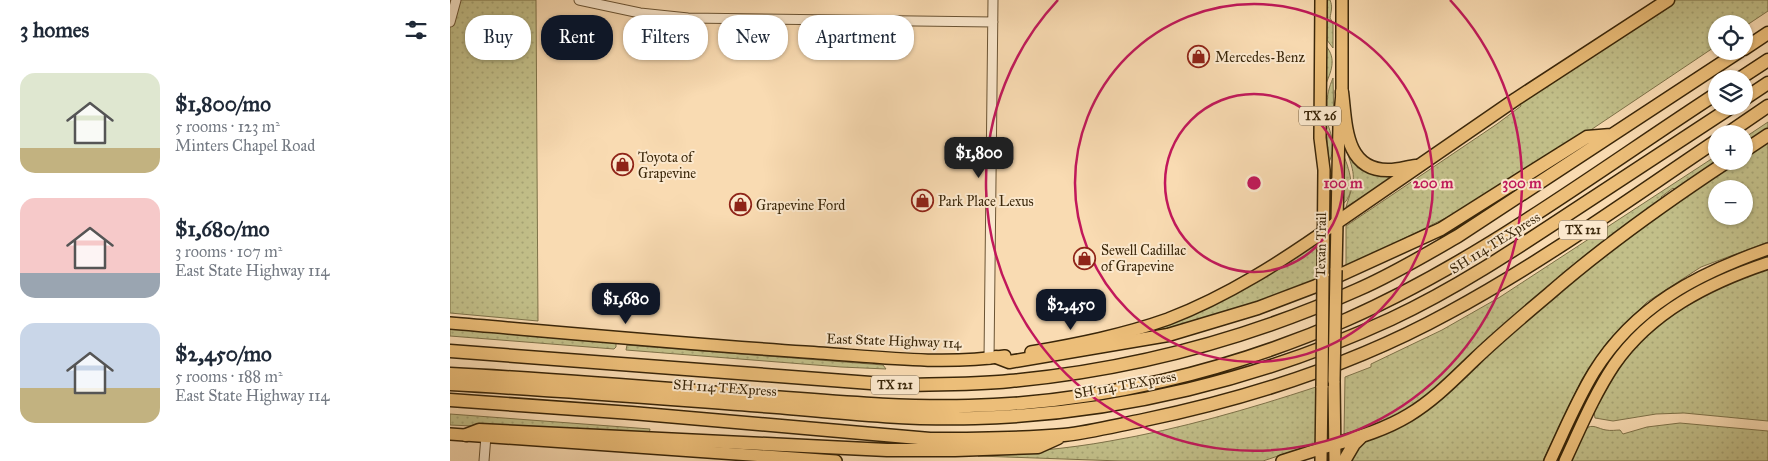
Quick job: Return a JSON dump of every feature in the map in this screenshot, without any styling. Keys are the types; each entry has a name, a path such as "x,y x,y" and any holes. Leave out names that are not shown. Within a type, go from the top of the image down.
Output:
{"highway":[{"path":"1336,223 1516,100 1668,0"},
{"path":"1753,43 1768,33"},
{"name":"TX 121","path":"450,351 897,385 1009,381 1098,370 1140,362 1226,340 1307,311 1359,289 1418,259 1458,236 1726,60"},
{"path":"1753,70 1768,60"},
{"path":"1753,93 1768,83"},
{"path":"1342,92 1348,140 1354,152 1363,161 1384,170 1421,165"},
{"name":"SH 114 TEXpress","path":"450,374 929,407 1013,404 1098,393 1140,385 1209,368 1267,350 1348,319 1386,301 1463,260 1708,99"},
{"path":"1740,125 1768,106"},
{"name":"SH 114 TEXpress","path":"450,384 887,416 964,418 1060,412 1145,399 1238,376 1312,352 1361,332 1431,299 1507,255 1719,115"},
{"path":"993,358 1009,362 1145,339 1202,325 1280,300 1316,286 1440,228 1587,137 1613,134"},
{"path":"1753,145 1768,135"},
{"name":"TX 121","path":"450,400 632,413 930,439 1065,435 1197,408 1265,390 1340,363 1397,339 1446,314 1521,270 1708,146"},
{"path":"1335,444 1363,436 1393,423 1421,407 1452,382 1511,326 1590,259 1670,200 1715,170"},
{"path":"466,435 479,430 857,450 1038,447 1065,435"},
{"path":"1344,461 1354,444 1363,436"}],"main road":[{"name":"Texan Trail","path":"1321,0 1320,138 1324,170 1321,461"},
{"name":"Texan Trail","path":"1335,461 1336,223 1338,126 1342,92 1340,2"},
{"name":"East State Highway 114","path":"450,323 703,345 915,359 993,358 1104,338 1167,319 1228,291 1336,223"},
{"path":"1550,461 1594,373 1606,355 1636,321 1654,306 1691,281 1730,262 1768,249"},
{"path":"1565,461 1601,387 1615,365 1635,340 1662,316 1694,294 1738,273 1768,263"},
{"path":"450,434 836,461"},
{"path":"1282,461 1335,444"}],"street":[{"path":"450,22 456,0"},
{"path":"579,0 640,13 688,18 992,22"},
{"path":"993,0 993,358"},
{"path":"484,461 486,436"}],"shaded area":[{"path":"450,0 536,0 538,321 450,313"},
{"path":"1327,0 1330,0 1331,5 1330,18 1333,23 1333,48 1327,40"},
{"path":"1673,0 1768,0 1768,11 1753,21 1753,15 1708,15 1708,51 1528,172 1470,206 1346,267 1346,226 1497,124 1521,106 1519,101"},
{"path":"1326,46 1331,56 1332,66 1325,86"},
{"path":"1333,78 1334,130 1327,104"},
{"path":"1325,116 1333,145 1329,162"},
{"path":"1768,122 1768,132 1753,142 1753,132"},
{"path":"1768,140 1768,242 1701,267 1647,302 1608,341 1582,379 1543,461 1350,461 1359,444 1389,428 1646,223 1722,170 1753,170 1753,150"},
{"path":"1342,152 1349,172 1351,187 1347,200 1342,205"},
{"path":"1347,152 1398,174 1346,207 1353,180 1352,168"},
{"path":"1708,161 1708,170 1675,190 1673,188 1661,197 1664,201 1414,406 1375,427 1344,435 1345,377 1371,367 1371,364 1442,330 1500,297"},
{"path":"1311,245 1317,250 1317,280 1279,296 1185,326 1137,334 1202,311 1216,304 1258,280"},
{"path":"1768,267 1768,421 1684,413 1656,414 1613,421 1595,418 1594,412 1607,384 1628,354 1654,328 1683,306 1714,288"},
{"path":"450,327 616,343 616,347 614,349 450,336"},
{"path":"627,345 883,365 886,369 626,350"},
{"path":"1316,387 1317,443 1263,461 1121,461 978,456 1094,444 1162,431 1214,418"},
{"path":"450,414 650,429 649,434 450,425"},
{"path":"1680,423 1768,431 1768,461 1571,461 1585,429 1588,427 1620,430 1623,434 1647,427"}],"place":[{"name":"Mercedes-Benz","path":"1199,57"},
{"name":"Toyota of Grapevine","path":"622,165"},
{"name":"Park Place Lexus","path":"922,201"},
{"name":"Grapevine Ford","path":"740,205"},
{"name":"Sewell Cadillac of Grapevine","path":"1085,258"}]}
